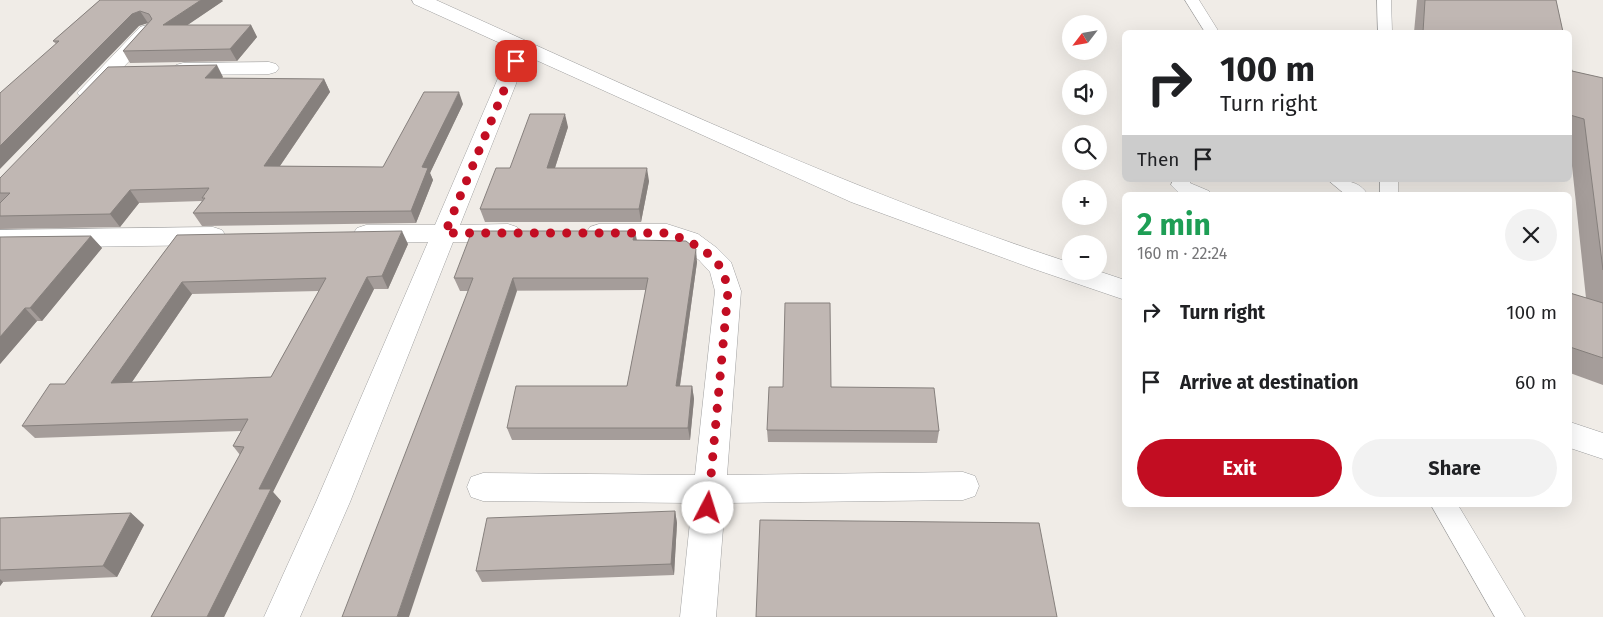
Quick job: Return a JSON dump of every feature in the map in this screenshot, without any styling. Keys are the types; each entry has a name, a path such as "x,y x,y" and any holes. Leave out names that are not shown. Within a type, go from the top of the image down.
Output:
{"street":[{"path":"422,0 646,103 860,196 1043,264 1122,289"},
{"path":"75,107 147,30"},
{"path":"282,617 334,502 522,45"},
{"path":"165,70 269,68"},
{"path":"109,71 137,70"},
{"path":"346,235 532,233"},
{"path":"571,233 667,233 690,240 708,254 722,269 728,291 698,617"},
{"path":"0,239 238,236"},
{"path":"1572,436 1603,446"},
{"path":"483,487 710,490 963,486"}],"lane":[{"path":"1192,0 1211,30"},
{"path":"1384,0 1385,30"},
{"path":"1181,182 1180,185 1192,192"},
{"path":"1339,182 1354,192"},
{"path":"1445,507 1511,617"}],"building":[{"path":"100,0 201,0 163,25 251,25 230,49 123,51 152,19 149,14 140,11 132,14 0,146 0,93 59,41 53,41"},
{"path":"1425,0 1556,0 1563,30 1423,30"},
{"path":"217,65 205,78 324,79 264,166 383,167 424,92 459,92 422,167 428,168 411,211 193,213 205,198 202,198 209,188 130,190 110,214 0,216 0,203 10,193 0,193 0,178 108,67"},
{"path":"1572,71 1603,78 1603,270 1584,119 1572,116"},
{"path":"530,114 565,114 547,168 647,168 639,209 480,209 496,168 510,168"},
{"path":"402,231 382,276 367,277 259,489 271,489 207,617 151,617 244,447 233,446 248,419 22,426 50,384 65,384 177,235","holes":["326,278 271,377 111,383 182,282"]},
{"path":"472,231 635,231 633,240 686,241 696,249 676,386 692,386 688,428 507,428 516,386 627,386 648,278 513,278 397,617 342,617 473,278 454,278"},
{"path":"91,236 30,308 25,308 0,337 0,237"},
{"path":"1572,294 1603,303 1603,358 1572,348"},
{"path":"785,303 830,303 831,387 934,388 939,431 767,430 769,387 783,387"},
{"path":"675,511 671,564 476,571 487,518"},
{"path":"131,513 103,566 0,570 0,518"},
{"path":"760,520 1039,523 1057,617 756,617"}],"route":[{"path":"516,61 445,233 667,233 690,240 708,254 722,269 728,291 708,508"}]}
